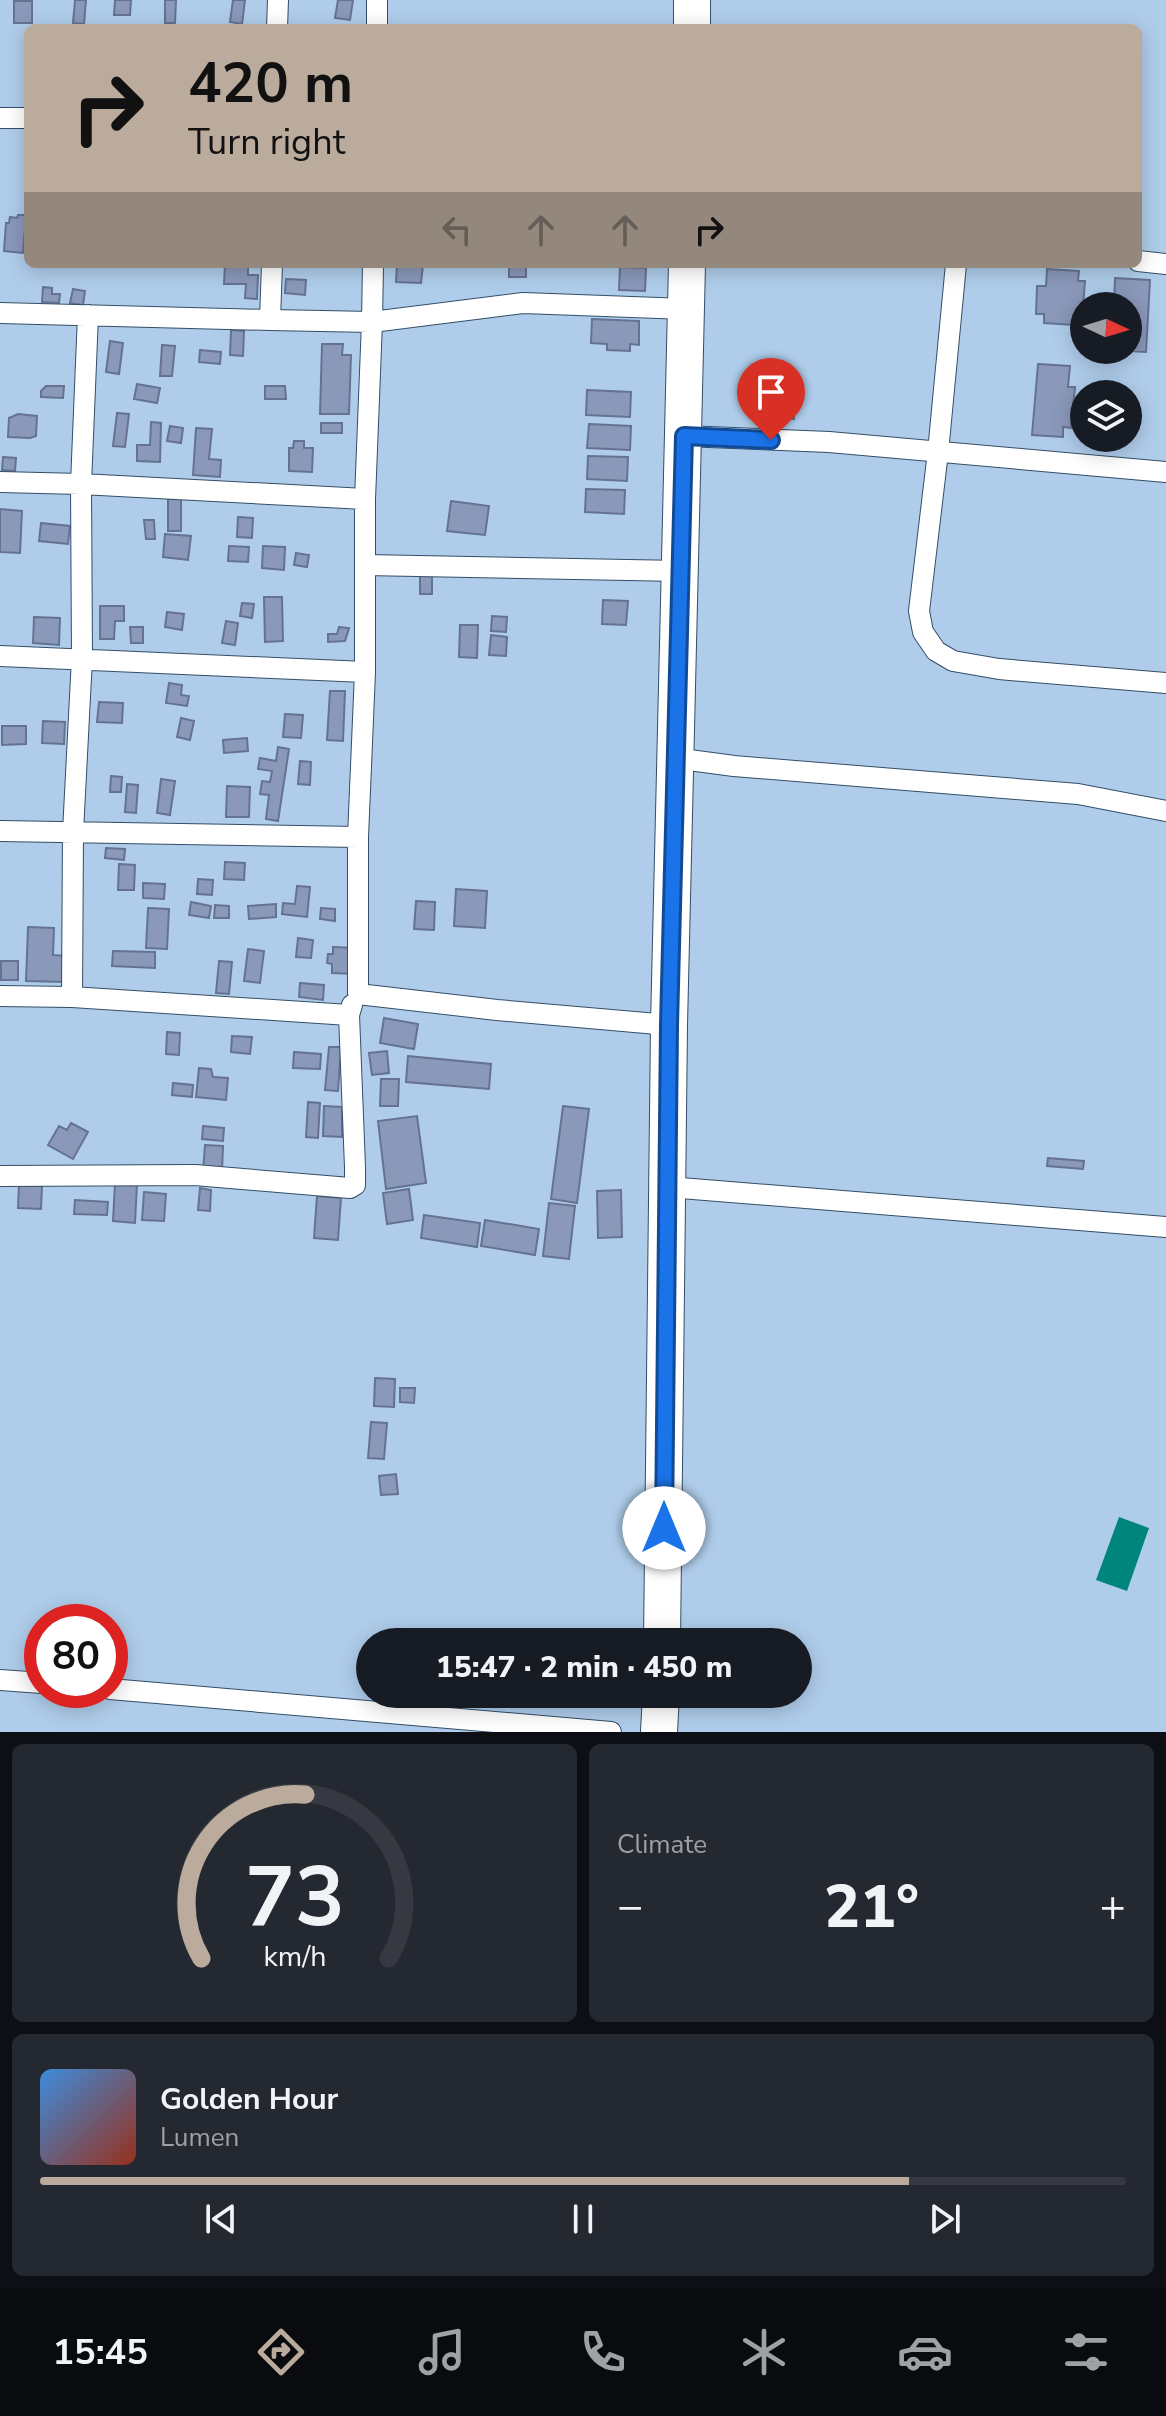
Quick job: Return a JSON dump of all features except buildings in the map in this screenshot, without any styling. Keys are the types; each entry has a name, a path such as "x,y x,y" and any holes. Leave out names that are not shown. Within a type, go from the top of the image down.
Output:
{"highway":[{"path":"692,0 692,24"},
{"path":"662,1628 669,1025 687,268"},
{"path":"659,1732 660,1708"}],"street":[{"path":"277,24 278,0"},
{"path":"377,0 377,24"},
{"path":"0,118 24,118"},
{"path":"1142,261 1166,264"},
{"path":"270,320 272,268"},
{"path":"0,1176 195,1175 350,1188 355,1185 349,1015 358,994 358,837 365,672 365,499 373,268"},
{"path":"956,268 919,611 923,632 936,651 953,661 999,669 1166,683"},
{"path":"0,313 372,322 523,303 686,309"},
{"path":"72,997 73,832 82,658 81,484 88,315"},
{"path":"684,436 829,442 1166,472"},
{"path":"0,482 365,499"},
{"path":"365,565 681,571"},
{"path":"0,656 365,672"},
{"path":"674,758 734,766 1078,794 1166,811"},
{"path":"0,831 358,837"},
{"path":"358,994 669,1025"},
{"path":"0,996 72,997 349,1015"},
{"path":"668,1187 1166,1227"},
{"path":"0,1680 24,1682"},
{"path":"128,1691 611,1732"}],"shaded area":[{"path":"1119,1517 1149,1528 1127,1591 1096,1580"}],"route":[{"path":"664,1528 669,1025 684,436 771,440"}]}
